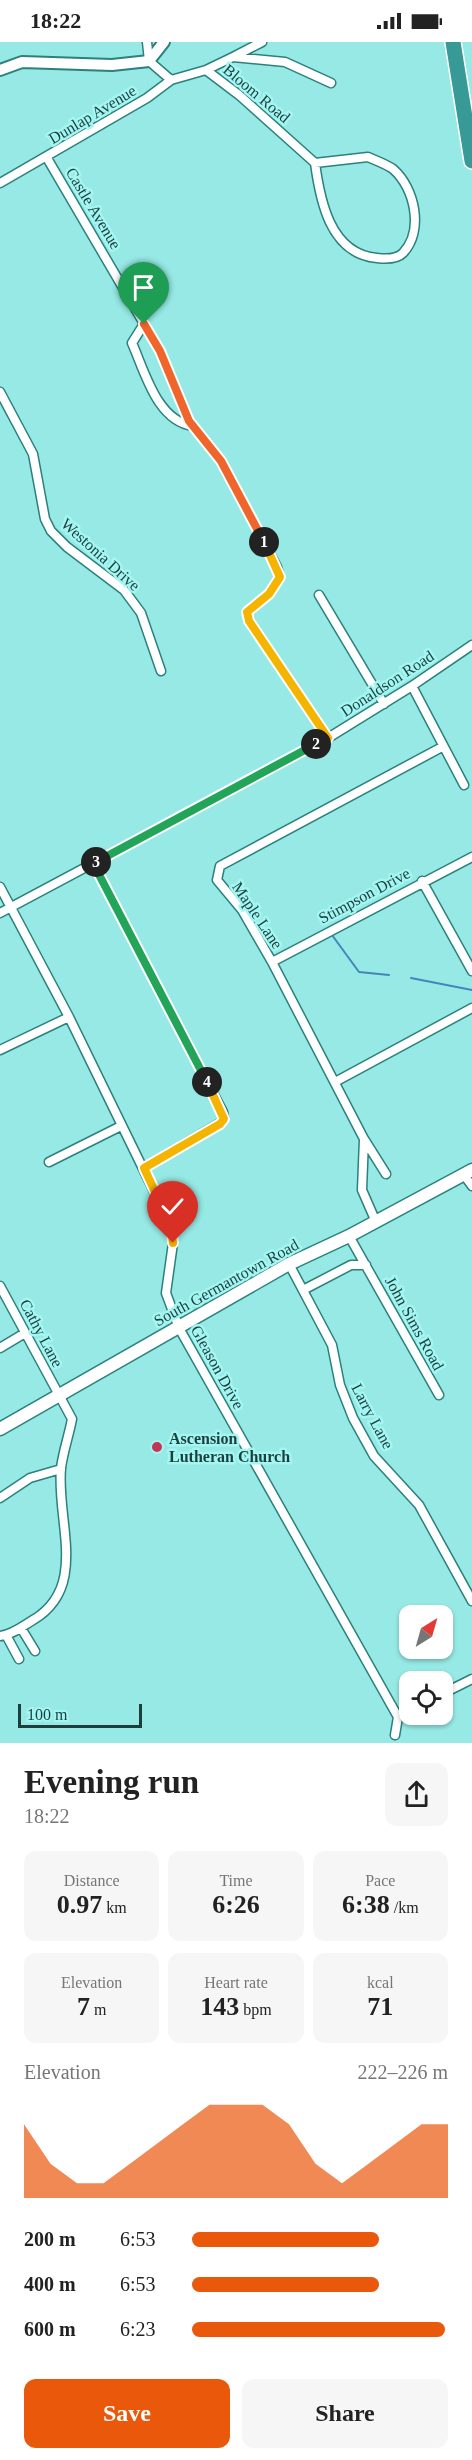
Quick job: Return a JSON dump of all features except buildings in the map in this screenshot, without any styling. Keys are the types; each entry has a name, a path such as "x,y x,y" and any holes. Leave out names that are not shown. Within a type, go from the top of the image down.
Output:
{"highway":[{"path":"453,42 472,161"}],"main road":[{"name":"South Germantown Road","path":"0,1429 289,1264 349,1236 468,1173"}],"street":[{"path":"147,42 149,61 171,80"},
{"path":"0,70 22,62 112,65 149,61 164,42"},
{"path":"206,70 262,42"},
{"path":"233,57 285,62 331,83"},
{"name":"Bloom Road","path":"171,80 206,70 239,95 315,162"},
{"name":"Dunlap Avenue","path":"0,183 47,158 147,98 171,80"},
{"name":"Castle Avenue","path":"47,158 144,324 193,426 221,461 277,567 280,577 275,585 247,612 253,629 328,738"},
{"path":"368,158 396,171 409,193 416,226 412,240 402,255 387,259 357,254 338,235 326,218 319,192 315,162 368,158"},
{"path":"144,324 132,343 157,398 162,408 182,424 193,426"},
{"name":"Westonia Drive","path":"0,392 33,454 45,519 51,531 124,590 141,613 161,670"},
{"path":"319,594 384,704"},
{"name":"Donaldson Road","path":"0,913 328,738 412,687 472,645"},
{"path":"412,687 464,785"},
{"name":"Maple Lane","path":"386,1174 364,1139 272,962 242,910 217,880 220,866 442,747"},
{"name":"Stimpson Drive","path":"272,962 472,856"},
{"path":"93,863 223,1112 224,1119 220,1124 144,1168"},
{"path":"422,881 472,971"},
{"name":"Gleason Drive","path":"0,887 69,1017 171,1226 173,1243 166,1293 178,1328 398,1717"},
{"path":"335,1082 472,1008"},
{"path":"0,1050 69,1017"},
{"path":"49,1162 121,1126"},
{"name":"Maple Lane","path":"364,1139 362,1190 376,1222"},
{"path":"468,1173 472,1186"},
{"name":"John Sims Road","path":"349,1236 439,1395"},
{"name":"Larry Lane","path":"289,1264 332,1345 340,1385 353,1418 374,1456 419,1505 472,1601"},
{"name":"John Sims Road","path":"303,1290 351,1265 366,1265"},
{"name":"Cathy Lane","path":"0,1286 72,1419 61,1469 65,1526 65,1585 55,1603 41,1616 3,1636"},
{"path":"0,1348 25,1333"},
{"path":"0,1498 30,1478 61,1469"},
{"path":"21,1628 35,1651"},
{"path":"3,1636 19,1659"},
{"path":"453,1688 472,1679"},
{"path":"395,1735 398,1717"}],"waterway":[{"path":"332,935 359,972 389,975"},
{"path":"411,978 472,990"}],"place":[{"name":"Ascension Lutheran Church","path":"157,1447"}],"route":[{"path":"144,324 160,351 189,421 221,461 277,567 280,577 269,594 247,612 249,621 328,738 93,863 223,1112 224,1119 220,1124 144,1168 171,1226 173,1243"}]}
